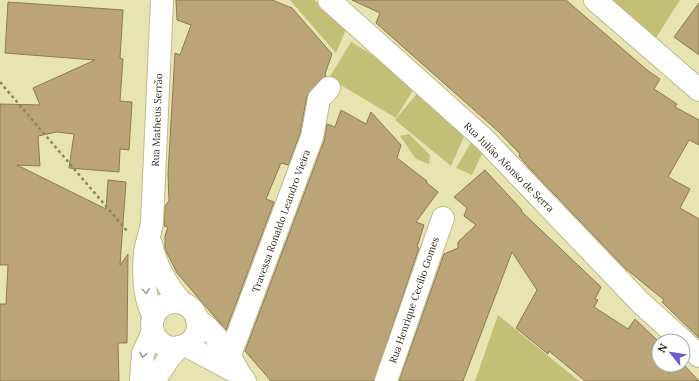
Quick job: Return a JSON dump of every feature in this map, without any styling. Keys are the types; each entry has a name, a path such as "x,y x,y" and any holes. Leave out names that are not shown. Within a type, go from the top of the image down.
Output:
{"street":[{"name":"Rua Matheus Serrão","path":"153,324 146,297 147,246 152,222 162,0"},
{"name":"Rua Julião Afonso de Serra","path":"329,0 484,139 641,303 674,333"},
{"path":"594,0 699,90"},
{"name":"Travessa Ronaldo Leandro Vieira","path":"238,370 242,327 312,137 319,99 329,88"},
{"name":"Rua Henrique Cecílio Gomes","path":"386,381 443,218"},
{"name":"Rua Matheus Serrão","path":"147,246 163,277 181,302"},
{"path":"141,381 143,353 158,308 173,301 181,302 188,306 197,319 210,329 238,370"},
{"path":"154,381 169,358 182,346 192,340 198,327 197,319"},
{"path":"153,324 156,339 163,344 170,347 182,346 238,370"},
{"name":"Rua Julião Afonso de Serra","path":"691,348 699,356"}],"path":[{"path":"0,82 147,246"}],"shaded area":[{"path":"290,0 314,0 347,27 336,53"},
{"path":"602,0 680,0 656,38"},
{"path":"351,42 418,82 396,118 329,78"},
{"path":"419,91 467,130 451,166 395,120"},
{"path":"409,134 430,155 429,164 416,159 400,136"},
{"path":"473,139 485,147 472,175 456,168"},
{"path":"498,315 579,381 475,381"}],"building":[{"path":"176,0 272,0 292,8 332,54 325,74 326,76 320,80 307,96 300,134 288,165 281,163 266,199 274,202 226,330 177,273 165,249 165,236 168,227 164,226 165,206 169,201 168,174 175,53 180,55 191,25 177,20"},
{"path":"352,0 566,0 647,70 660,79 654,89 677,104 675,107 699,120 699,145 689,140 668,177 690,189 680,208 699,219 699,338 662,302 664,300 625,268 531,170 519,156 520,154 499,132 376,23 380,13"},
{"path":"8,2 123,10 120,58 123,59 120,101 132,102 129,150 120,149 119,172 69,168 74,134 57,132 38,136 40,166 17,165 106,209 108,180 126,182 120,265 128,254 127,343 118,343 119,381 0,381 0,304 6,304 8,265 0,265 0,104 40,105 33,88 95,60 5,53"},
{"path":"699,3 699,55 674,37"},
{"path":"341,110 366,124 371,112 401,145 397,158 427,181 426,182 438,192 416,222 424,225 417,247 419,248 374,381 271,381 245,351 324,141 327,124 335,127"},
{"path":"485,170 522,210 521,211 601,287 595,299 598,300 594,307 628,329 635,319 651,334 651,373 691,372 699,381 585,381 549,351 548,354 516,328 537,290 512,252 463,381 399,381 444,254 458,248 458,242 476,225 464,216 467,208 454,197"}]}
